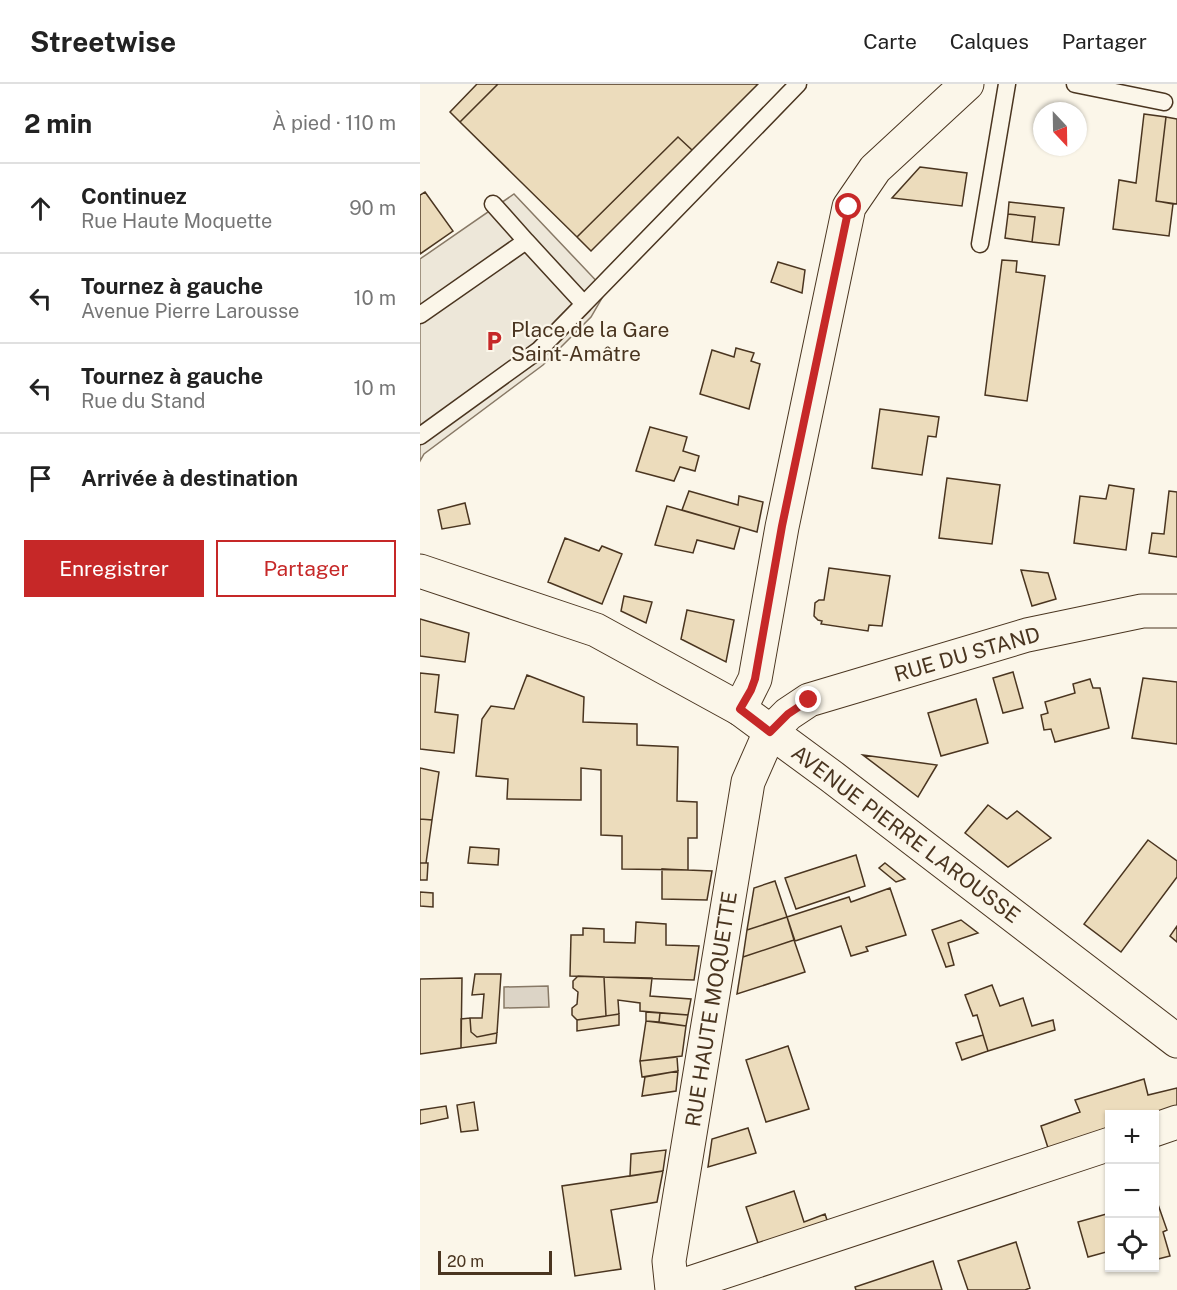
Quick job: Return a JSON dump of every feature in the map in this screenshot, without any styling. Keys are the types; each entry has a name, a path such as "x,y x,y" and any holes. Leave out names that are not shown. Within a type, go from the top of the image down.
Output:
{"street":[{"path":"740,709 755,679 782,526 849,207 875,169 967,84"},
{"name":"AVENUE PIERRE LAROUSSE","path":"420,571 596,630 740,709 1177,1041"},
{"name":"RUE DU STAND","path":"770,732 788,714 809,700 992,645 1027,635 1142,611 1177,611"},
{"name":"RUE HAUTE MOQUETTE","path":"672,1289 669,1261 748,782 770,732"},
{"path":"1159,1129 1177,1122"},
{"path":"672,1289 1105,1146"}],"lane":[{"path":"420,436 539,350 798,84"},
{"path":"980,244 1007,84"},
{"path":"1075,84 1164,102"},
{"path":"493,204 584,304"},
{"path":"420,315 526,241"}],"shaded area":[{"name":"Place de la Gare Saint-Amâtre","path":"514,194 606,291 591,317 543,365 424,454 420,461 420,259"},
{"path":"548,986 549,1007 504,1008 504,987"}],"building":[{"path":"477,84 498,84 460,122 450,112"},
{"path":"498,84 758,84 692,150 678,137 577,237 460,122"},
{"path":"1144,114 1166,117 1156,201 1173,204 1169,236 1113,229 1119,180 1136,183"},
{"path":"1166,117 1177,119 1177,204 1156,201"},
{"path":"678,137 692,150 591,251 577,237"},
{"path":"920,167 967,173 962,206 892,198"},
{"path":"425,192 453,231 420,254 420,195"},
{"path":"1009,202 1064,208 1059,245 1032,242 1035,217 1008,214"},
{"path":"1008,214 1035,217 1032,242 1005,238"},
{"path":"1002,260 1017,261 1016,272 1045,276 1027,401 985,395"},
{"path":"778,262 805,270 802,293 771,282"},
{"path":"736,348 754,353 751,361 760,364 749,409 700,394 712,350 734,357"},
{"path":"880,409 939,417 936,437 928,436 922,475 872,468"},
{"path":"650,427 687,437 683,451 699,456 695,471 680,467 674,481 636,471"},
{"path":"947,478 1000,485 992,544 939,538"},
{"path":"1109,485 1134,489 1126,550 1074,543 1080,496 1106,499"},
{"path":"689,491 738,505 739,496 763,502 757,532 682,510"},
{"path":"1169,491 1177,492 1177,557 1149,553 1152,533 1164,534"},
{"path":"465,503 470,524 442,529 438,510"},
{"path":"667,506 740,527 734,549 697,540 693,553 655,545"},
{"path":"565,538 599,551 602,546 622,554 602,604 548,582"},
{"path":"829,568 890,576 882,626 869,625 868,631 821,624 822,621 814,616 815,603 824,600"},
{"path":"1021,570 1048,573 1056,599 1032,606"},
{"path":"624,596 652,602 646,623 621,611"},
{"path":"687,610 734,620 726,662 681,639"},
{"path":"420,619 469,633 465,662 420,656"},
{"path":"1013,672 1023,708 1003,713 993,678"},
{"path":"420,673 439,675 435,712 458,715 454,753 420,749"},
{"path":"527,675 584,697 583,722 637,724 637,745 678,747 677,801 697,802 697,838 688,838 688,870 622,869 622,836 601,835 601,770 581,768 581,800 507,799 508,779 476,776 482,719 491,706 514,709"},
{"path":"1143,678 1177,682 1177,744 1132,738"},
{"path":"1090,679 1093,688 1100,688 1109,728 1055,742 1051,729 1044,730 1041,715 1048,713 1045,702 1075,693 1073,684"},
{"path":"976,699 988,743 941,756 928,713"},
{"path":"863,755 937,765 918,797"},
{"path":"420,768 439,772 432,820 420,819"},
{"path":"988,805 1007,819 1017,811 1051,838 1008,867 965,833"},
{"path":"420,819 432,820 426,863 420,863"},
{"path":"1148,840 1177,861 1177,877 1121,952 1084,924"},
{"path":"470,847 499,849 498,865 468,863"},
{"path":"856,855 865,886 796,909 785,878"},
{"path":"420,863 428,863 427,880 420,880"},
{"path":"885,863 905,879 896,882 879,868"},
{"path":"662,869 712,871 707,900 662,899"},
{"path":"775,881 787,917 747,930 754,888"},
{"path":"890,888 906,935 866,947 868,951 851,956 841,926 795,941 787,917 849,897 851,902"},
{"path":"420,892 433,893 433,907 420,906"},
{"path":"787,917 794,940 743,957 747,930"},
{"path":"961,920 978,933 948,943 954,965 946,967 932,930"},
{"path":"636,922 666,924 666,945 699,946 694,980 570,976 571,935 583,935 583,928 604,929 604,942 635,943"},
{"path":"1177,926 1177,942 1170,936"},
{"path":"794,940 805,972 737,994 743,957"},
{"path":"475,974 501,974 497,1033 477,1037 471,1032 470,1018 482,1018 484,994 472,995"},
{"path":"578,976 604,977 606,1016 577,1020 572,1015 572,1008 577,1004 578,992 573,988 573,981"},
{"path":"604,977 652,978 650,996 691,999 688,1015 640,1011 640,1003 618,1000 619,1014 606,1016"},
{"path":"462,978 461,1048 420,1054 420,979"},
{"path":"992,985 1000,1006 1023,998 1032,1026 1053,1020 1055,1030 988,1051 977,1015 973,1016 965,995"},
{"path":"646,1012 660,1013 659,1022 646,1021"},
{"path":"660,1013 688,1015 686,1026 659,1022"},
{"path":"619,1014 619,1025 577,1031 577,1020"},
{"path":"470,1018 471,1032 477,1037 497,1033 496,1043 461,1048 461,1019"},
{"path":"646,1021 686,1026 682,1056 640,1061"},
{"path":"983,1035 988,1051 962,1060 956,1043"},
{"path":"788,1046 809,1109 766,1122 746,1060"},
{"path":"677,1057 678,1071 642,1077 640,1061"},
{"path":"678,1071 676,1091 642,1096 645,1077"},
{"path":"1144,1079 1148,1095 1177,1088 1177,1113 1159,1113 1159,1110 1105,1110 1105,1137 1050,1154 1041,1126 1080,1112 1075,1100"},
{"path":"474,1102 478,1130 461,1132 457,1105"},
{"path":"446,1106 448,1118 420,1124 420,1110"},
{"path":"748,1128 756,1153 708,1167 712,1139"},
{"path":"666,1150 663,1171 630,1176 631,1154"},
{"path":"663,1171 657,1202 611,1210 621,1269 575,1276 562,1186"},
{"path":"794,1191 804,1222 825,1214 829,1226 760,1249 746,1207"},
{"path":"1159,1207 1167,1230 1163,1232 1170,1256 1159,1259"},
{"path":"1105,1214 1105,1252 1088,1257 1078,1222"},
{"path":"1016,1242 1030,1288 1025,1290 968,1290 958,1261"},
{"path":"933,1261 942,1290 856,1290 855,1287"}],"place":[{"name":"Place de la Gare Saint-Amâtre","path":"494,341"}],"route":[{"path":"809,700 788,714 770,732 740,709 755,679 782,526 849,207"}]}
